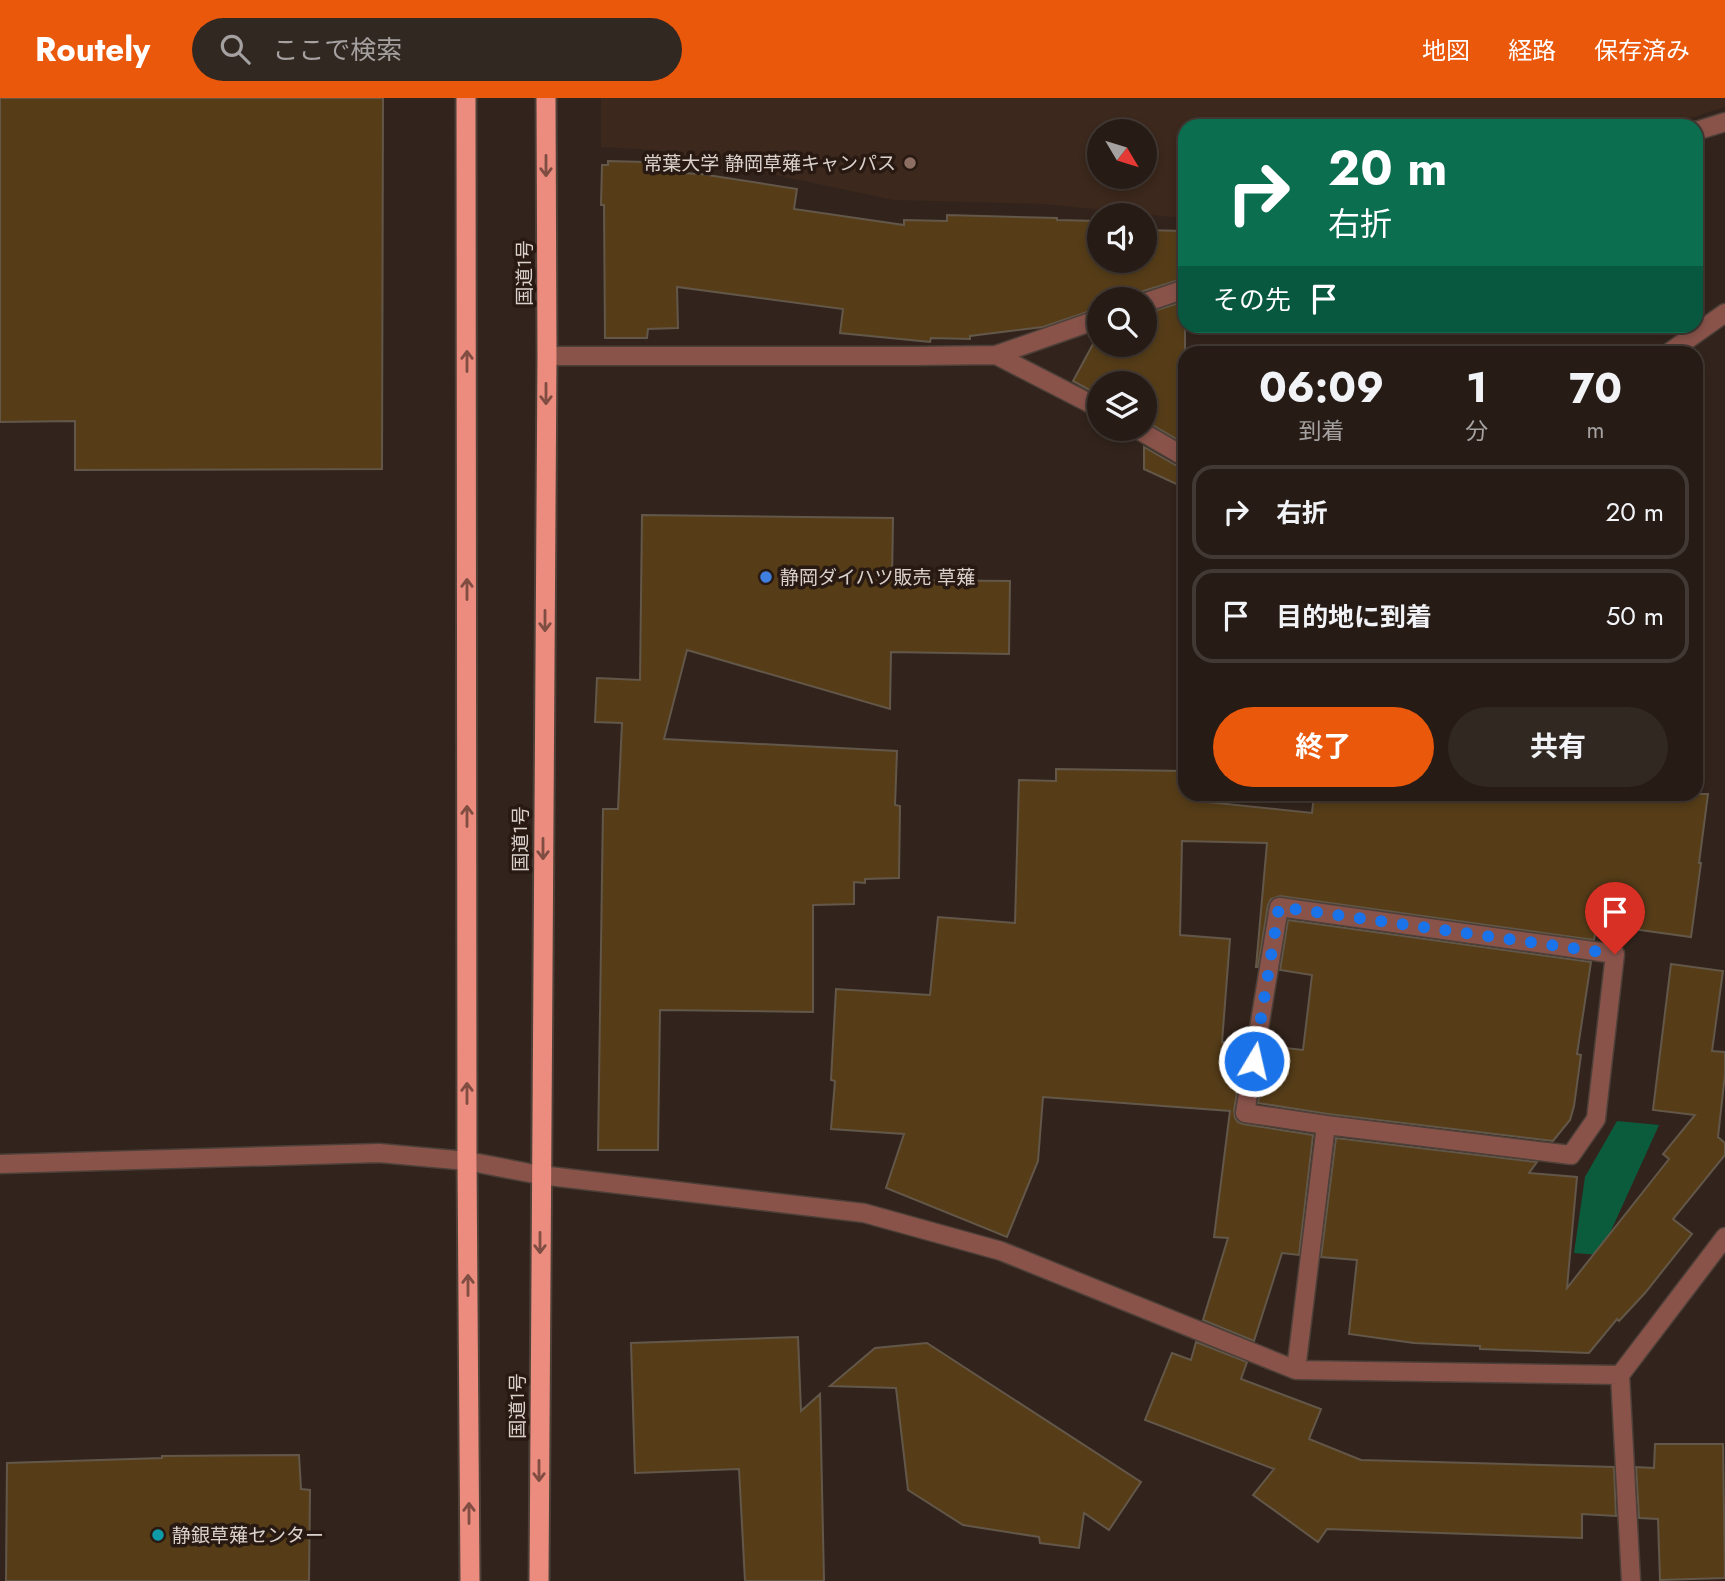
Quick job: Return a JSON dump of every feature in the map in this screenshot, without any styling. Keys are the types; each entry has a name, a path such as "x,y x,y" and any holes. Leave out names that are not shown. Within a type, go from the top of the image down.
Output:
{"highway":[{"path":"466,98 470,1581"},
{"name":"国道1号","path":"538,1581 547,356 546,98"}],"street":[{"path":"1703,129 1725,122"},
{"path":"1157,299 1178,291"},
{"path":"1703,329 1725,313"},
{"path":"547,356 996,355 1087,323"},
{"path":"1678,346 1697,333"},
{"path":"996,355 1087,402"},
{"path":"1157,441 1178,453"},
{"path":"1279,907 1615,954 1596,1119 1571,1155 1325,1125 1245,1113 1279,907"},
{"path":"1296,1370 1325,1125"},
{"path":"0,1164 379,1153 467,1161 540,1175 864,1213 1001,1251 1296,1370 1620,1375"},
{"path":"1631,1581 1620,1375 1725,1237"}],"shaded area":[{"name":"常葉大学 静岡草薙キャンパス","path":"601,98 1725,98 1725,107 1688,119 1178,119 1178,216 1157,216 1157,203 1087,203 1087,208 1045,204 894,200 657,150 601,147"}],"green space":[{"path":"1617,1121 1659,1125 1600,1255 1574,1253 1585,1177"}],"building":[{"path":"0,98 383,98 382,469 75,470 75,421 0,422"},
{"path":"608,161 682,163 682,173 797,189 794,209 904,225 904,220 947,221 947,215 1087,221 1087,273 1157,273 1157,230 1178,231 1178,280 1156,287 1087,287 1087,312 1043,327 970,336 970,339 931,338 930,342 840,333 843,309 677,287 678,328 648,329 647,338 605,338 602,165 608,165"},
{"path":"1178,303 1178,333 1185,333 1185,346 1178,346 1178,440 1157,428 1157,371 1087,371 1087,389 1073,381 1087,355 1157,357 1157,310"},
{"path":"1144,447 1178,466 1178,485 1144,469"},
{"path":"642,515 893,518 892,580 1010,581 1009,654 891,652 890,709 687,650 664,739 897,751 895,805 900,806 899,878 854,882 854,904 813,905 813,1012 660,1010 658,1150 598,1150 603,809 618,809 622,723 595,722 597,678 640,680"},
{"path":"1056,769 1178,771 1178,801 1208,801 1312,813 1313,801 1703,801 1703,794 1708,794 1691,937 1597,924 1594,940 1280,896 1271,899 1268,905 1256,967 1267,843 1182,841 1180,935 1230,939 1222,1042 1245,1044 1235,1118 1243,1124 1313,1135 1299,1255 1282,1253 1254,1341 1203,1320 1228,1238 1214,1237 1230,1111 1043,1097 1038,1161 1007,1237 886,1188 904,1134 831,1129 835,1081 831,1080 836,989 930,995 938,917 1015,923 1019,780 1056,781"},
{"path":"1288,920 1591,962 1577,1054 1581,1055 1570,1120 1553,1141 1258,1103 1268,1046 1303,1050 1312,975 1280,970"},
{"path":"1671,964 1723,971 1712,1051 1725,1052 1718,1137 1725,1143 1725,1155 1673,1219 1692,1234 1645,1293 1619,1321 1617,1319 1589,1353 1480,1349 1480,1346 1414,1343 1349,1334 1357,1260 1321,1257 1336,1138 1537,1162 1529,1173 1577,1177 1567,1288 1669,1159 1663,1154 1695,1115 1653,1110"},
{"path":"798,1337 801,1411 820,1394 824,1581 745,1581 739,1469 635,1473 631,1343"},
{"path":"1196,1342 1247,1362 1241,1379 1321,1409 1309,1439 1361,1460 1614,1467 1616,1516 1582,1514 1582,1538 1327,1529 1318,1542 1253,1495 1274,1469 1145,1420 1172,1353 1191,1360"},
{"path":"927,1343 1141,1482 1109,1530 1084,1513 1079,1548 1040,1543 1039,1537 963,1525 908,1490 896,1388 830,1386 875,1348"},
{"path":"1655,1444 1723,1444 1725,1578 1660,1580 1658,1519 1639,1518 1636,1467 1654,1468"},
{"name":"静銀草薙センター","path":"299,1455 301,1489 310,1490 309,1581 6,1581 7,1463 162,1456"}],"place":[{"name":"常葉大学 静岡草薙キャンパス","path":"910,163"},
{"name":"静岡ダイハツ販売 草薙","path":"766,577"},
{"name":"静銀草薙センター","path":"158,1535"}],"route":[{"path":"1254,1061 1279,907 1615,954"}]}
